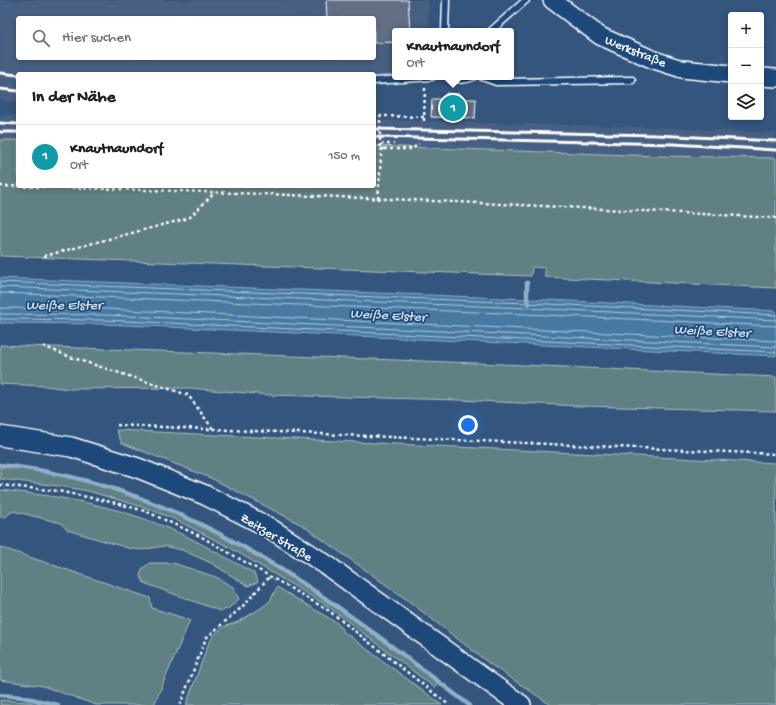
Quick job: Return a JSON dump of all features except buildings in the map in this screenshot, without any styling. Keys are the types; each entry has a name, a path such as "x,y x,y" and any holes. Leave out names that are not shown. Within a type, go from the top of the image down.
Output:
{"main road":[{"name":"Werkstraße","path":"552,0 600,36 654,60 682,69 728,74"},
{"path":"764,77 776,78"},
{"name":"Zeitzer Straße","path":"0,436 71,447 138,468 205,495 268,527 325,564 521,705"}],"lane":[{"path":"445,28 446,0"},
{"path":"495,28 526,0"},
{"path":"376,81 392,80"},
{"path":"490,80 496,82 632,80"}],"path":[{"path":"424,121 428,80"},
{"path":"419,144 412,150 380,149 380,116 424,117"},
{"path":"378,199 382,144 394,144"},
{"path":"0,186 16,186"},
{"path":"86,188 216,191 602,208 776,218"},
{"path":"44,256 189,218 216,191"},
{"path":"43,346 73,358 188,395 213,429"},
{"path":"117,425 776,454"},
{"path":"0,485 87,496 145,512 200,536 328,610 449,705"},
{"path":"180,705 206,638 242,608 270,576"}],"shaded area":[{"path":"0,0 429,0 428,28 392,28 392,78 376,81 376,72 16,72 16,103 0,100"},
{"path":"0,115 16,115 16,140 0,140"},
{"path":"376,120 655,127 776,133 776,158 659,156 376,146"}],"green space":[{"path":"0,140 16,140 16,188 376,188 376,146 659,156 776,158 776,288 545,277 545,268 532,267 531,276 0,256"},
{"path":"0,345 502,364 776,377 776,411 269,395 189,388 68,389 46,386 0,384"},
{"path":"116,430 776,463 776,705 551,705 490,664 406,599 302,525 213,479 122,443"},
{"path":"0,465 62,475 121,491 178,514 233,542 286,573 388,644 438,681 435,688 329,607 227,546 174,519 146,508 88,491 0,479"},
{"path":"0,490 44,495 86,503 129,514 149,521 191,539 254,573 258,582 248,586 211,563 182,550 164,546 141,550 128,548 67,530 61,523 13,511 5,517 0,517"},
{"path":"0,547 150,598 152,608 190,620 154,705 96,705 43,686 0,680"},
{"path":"150,563 173,563 216,577 233,587 239,599 228,609 220,611 144,583 140,575 143,568"},
{"path":"277,587 337,623 344,632 442,705 186,705 208,645 214,635 223,627 238,622 261,608 270,601"},
{"path":"0,700 28,702 41,705 0,705"}],"water":[{"name":"Weiße Elster","path":"0,278 527,299 776,311 776,356 104,324 0,323"}],"waterway":[{"path":"527,283 527,299 529,304"},
{"path":"0,465 67,476 131,494 192,520 250,551 307,586 362,624 469,705"},
{"path":"0,695 22,697 58,705"}],"railway":[{"path":"0,73 16,75"},
{"path":"0,89 16,91"},
{"path":"0,123 16,124"},
{"path":"376,129 656,135 776,141"},
{"path":"0,132 16,132"},
{"path":"376,137 673,144 776,150"}],"place":[{"name":"Knautnaundorf","path":"453,108"}]}
